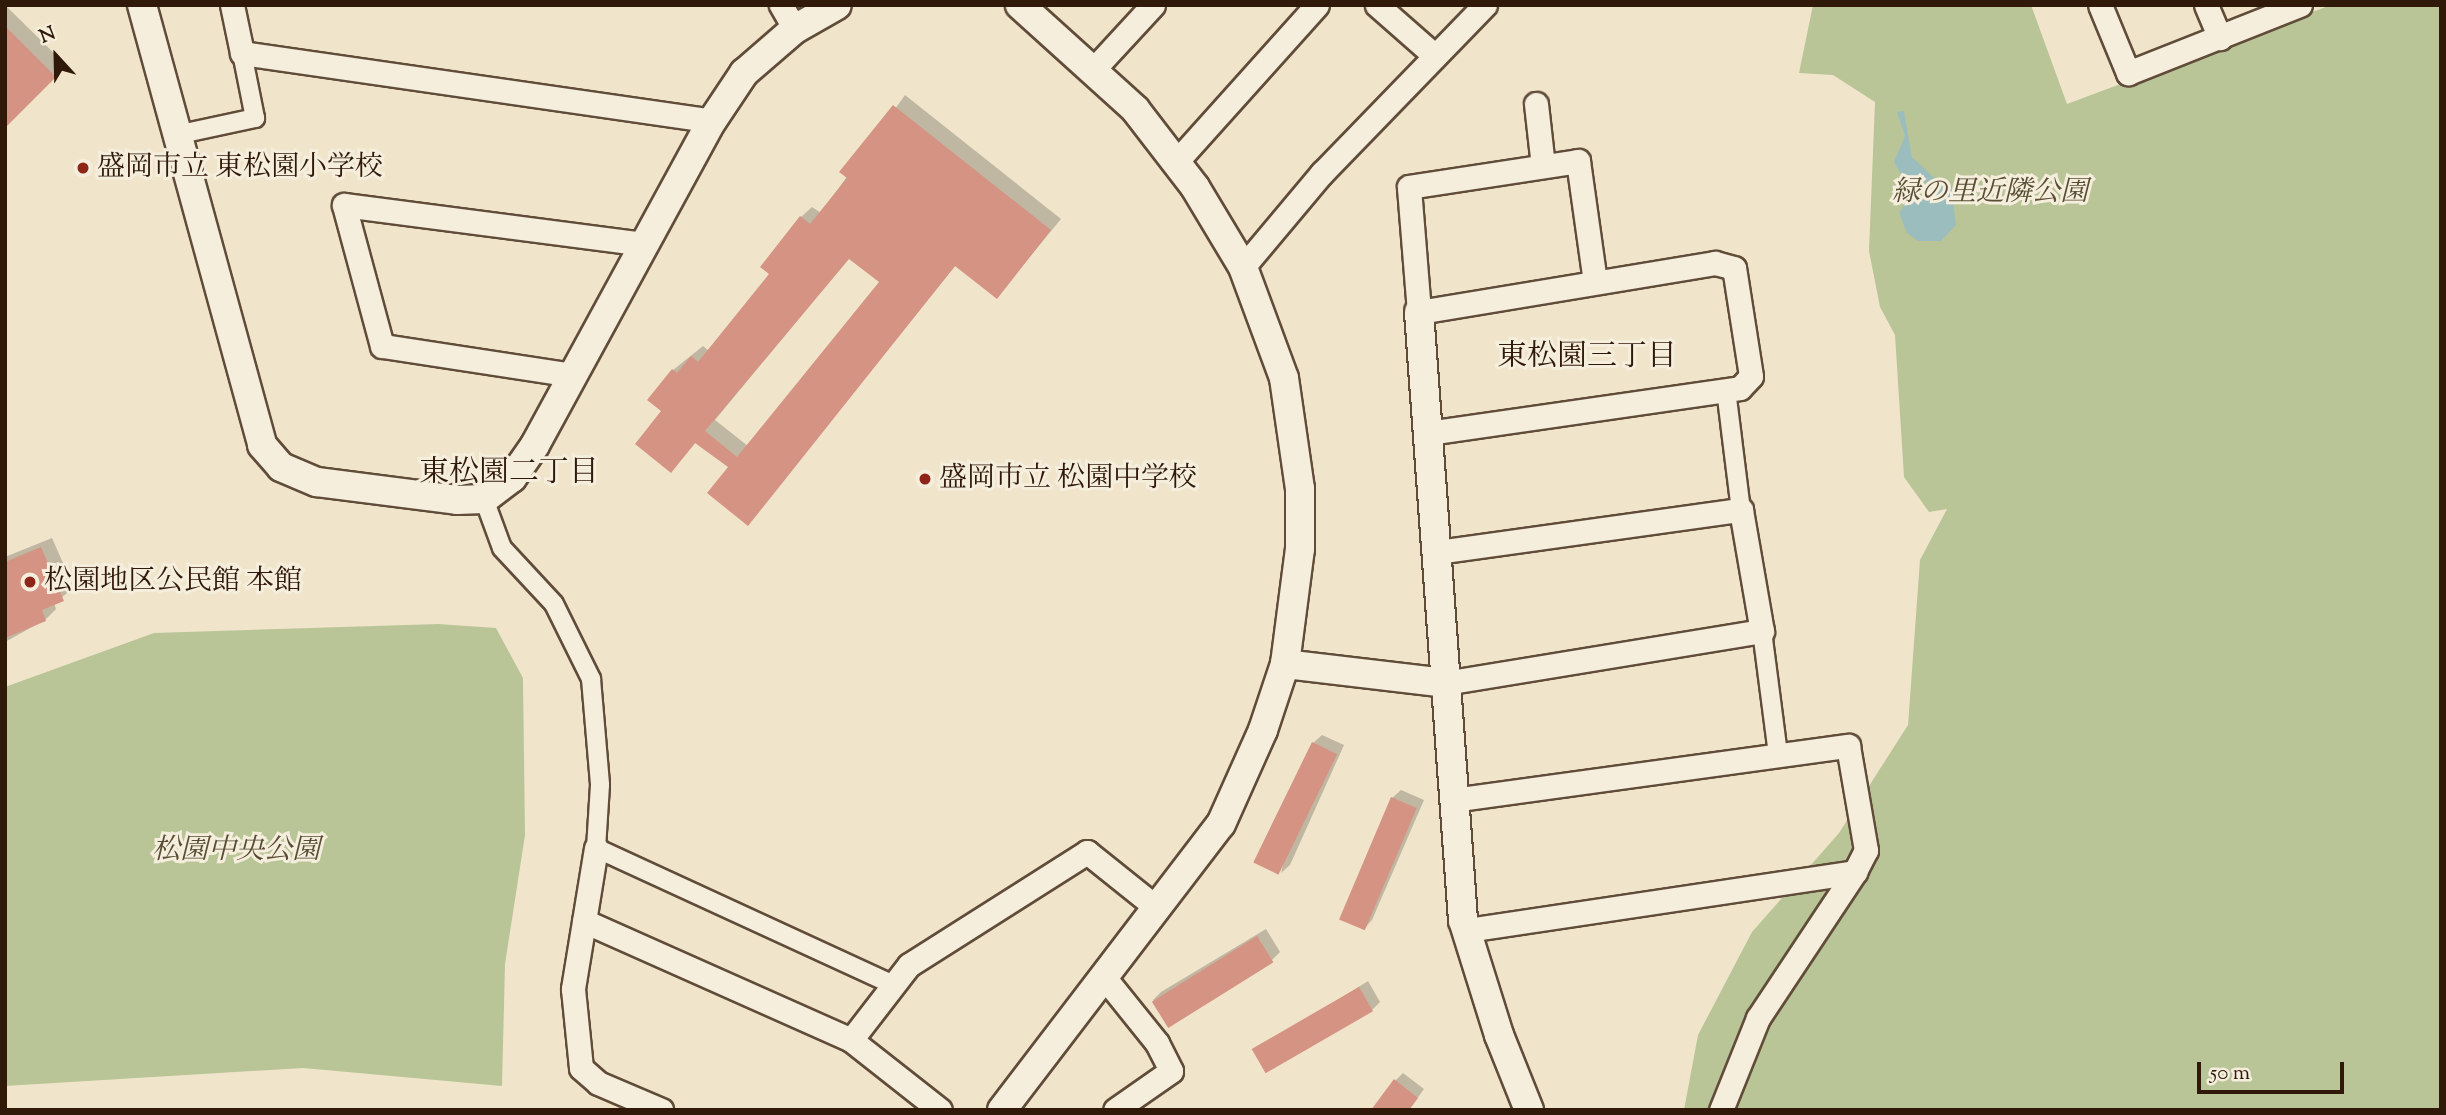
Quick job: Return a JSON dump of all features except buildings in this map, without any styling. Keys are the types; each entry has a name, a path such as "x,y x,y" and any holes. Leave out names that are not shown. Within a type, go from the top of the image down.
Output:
{"street":[{"path":"142,5 262,445 281,467 317,482 457,500 484,499 512,478 712,121 744,73 795,29 837,5"},
{"path":"176,135 255,118 232,5"},
{"path":"781,5 795,29"},
{"path":"1002,1110 1221,824 1263,730 1285,664 1300,549 1300,489 1284,378 1243,267 1175,162 1135,109 1020,5"},
{"path":"1092,71 1153,5"},
{"path":"1175,162 1317,5"},
{"path":"1377,5 1435,56"},
{"path":"1243,267 1322,173 1485,5"},
{"path":"2100,5 2128,73 2300,5"},
{"path":"2206,5 2220,38"},
{"path":"242,53 712,121"},
{"path":"1536,104 1543,166"},
{"path":"1529,1110 1499,1035 1466,930 1452,800 1437,552 1409,187 1577,161 1594,282"},
{"path":"572,374 382,346 344,205 643,244"},
{"path":"1419,312 1715,264 1734,268 1751,376 1740,388 1428,433"},
{"path":"1726,390 1778,755"},
{"path":"484,499 502,548 554,604 591,679 600,785 596,848 573,989 581,1068 598,1083 662,1110"},
{"path":"1437,552 1741,510"},
{"path":"1285,664 1446,683 1762,631"},
{"path":"1452,800 1848,746 1866,850 1855,872 1758,1018 1721,1110"},
{"path":"596,848 894,985"},
{"path":"851,1040 909,965 1087,852 1157,908"},
{"path":"1466,930 1855,872"},
{"path":"584,921 851,1040 940,1110"},
{"path":"1104,977 1157,1044 1171,1071 1115,1110"}],"green space":[{"name":"緑の里近隣公園","path":"1813,5 2031,5 2067,104 2331,5 2441,5 2441,1110 1684,1110 1698,1035 1752,932 1839,833 1908,725 1920,560 1947,509 1929,512 1904,477 1895,335 1880,307 1869,251 1875,102 1833,75 1799,73"},
{"name":"松園中央公園","path":"438,624 496,628 523,678 525,835 505,964 502,1086 303,1068 5,1086 5,687 154,633"}],"water":[{"path":"1904,111 1912,157 1946,189 1951,185 1959,197 1953,201 1956,225 1941,241 1918,241 1907,233 1899,213 1907,201 1926,199 1930,184 1900,173 1894,162 1905,136 1897,112"}],"place":[{"name":"盛岡市立 東松園小学校","path":"83,168"},
{"name":"盛岡市立 松園中学校","path":"925,479"},
{"name":"松園地区公民館 本館","path":"30,582"}],"district":[{"name":"東松園三丁目","path":"1587,358"},
{"name":"東松園二丁目","path":"509,474"}]}
